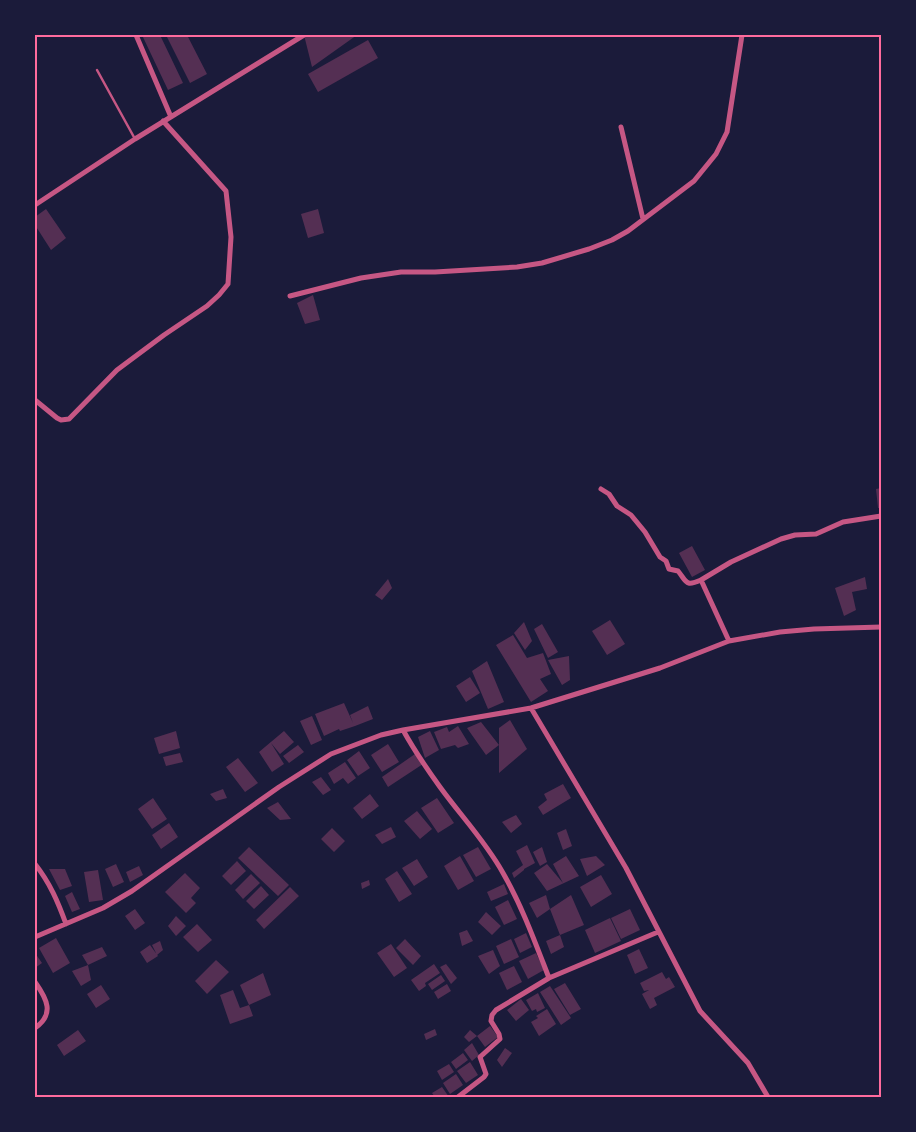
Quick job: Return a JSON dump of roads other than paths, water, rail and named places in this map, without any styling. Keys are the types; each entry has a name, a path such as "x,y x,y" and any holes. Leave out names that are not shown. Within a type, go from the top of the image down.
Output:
{"street":[{"path":"136,35 171,117"},
{"path":"35,205 135,139 304,35"},
{"path":"290,296 361,278 401,272 517,267 542,263 612,240 694,180 709,164 725,138 742,35"},
{"path":"35,400 57,418 61,420 69,419 118,370 164,335 207,306 228,284 231,237 226,191 163,122"},
{"path":"621,127 643,219"},
{"path":"601,489 609,494 617,506 631,515 649,538 660,557 666,561 669,569 678,571 687,584 691,585 731,562 781,539 795,535 816,534 843,522 881,516"},
{"path":"701,580 729,641"},
{"path":"35,938 103,908 132,891 279,787 331,754 381,735 531,708 660,668 729,641 780,632 881,626"},
{"path":"531,708 626,868 700,1011 748,1063 768,1097"},
{"path":"403,730 430,773 478,835 503,872 524,914 549,978"},
{"path":"35,864 57,897 66,924"},
{"path":"458,1097 486,1074 480,1057 500,1039 491,1020 493,1013 549,978 658,932"},
{"path":"35,982 47,1002 48,1010 47,1016 35,1028"}],"lane":[{"path":"97,70 135,139"}]}
